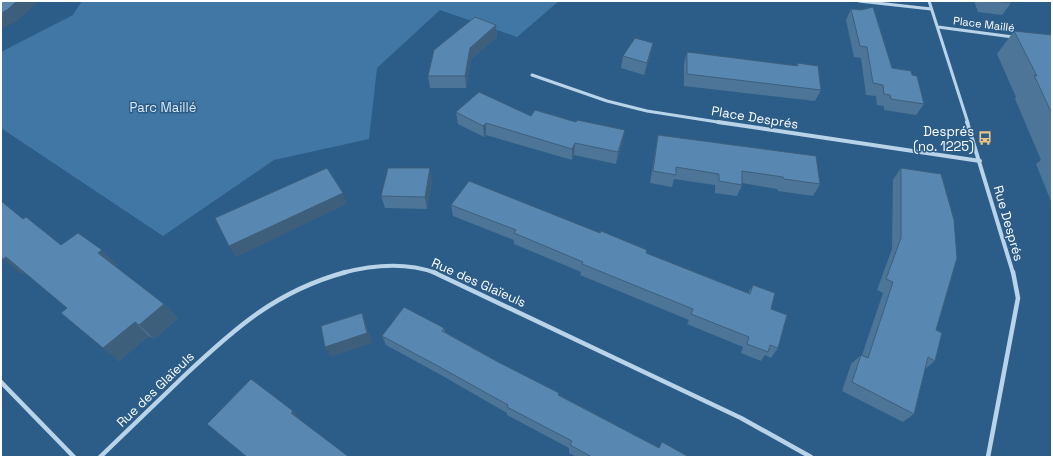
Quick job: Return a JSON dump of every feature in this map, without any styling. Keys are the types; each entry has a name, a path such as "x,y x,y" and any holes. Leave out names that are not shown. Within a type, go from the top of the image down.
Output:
{"street":[{"path":"859,1 931,9"},
{"name":"Rue Després","path":"929,1 980,161 1014,277 1018,298 988,457"},
{"name":"Place Maillé","path":"938,27 1014,37"},
{"name":"Place Després","path":"532,76 600,99 647,111 980,161"},
{"name":"Rue des Glaïeuls","path":"100,457 212,349 249,318 290,293 333,276 361,268 390,266 419,268 448,278 741,418 811,457"},
{"path":"1,382 74,457"}],"green space":[{"name":"Parc Maillé","path":"82,1 559,1 517,37 440,10 377,68 369,139 274,160 163,236 1,128 1,52 73,15"}],"building":[{"path":"1,1 17,1 1,13"},
{"path":"995,1 1010,1 1011,3"},
{"path":"873,7 892,68 911,71 912,75 917,76 924,104 891,99 890,95 884,94 883,85 873,83 867,47 860,46 851,9 861,10"},
{"path":"475,17 496,25 470,48 465,76 428,76 434,50"},
{"path":"1014,31 1052,35 1052,114 1034,75 1037,76"},
{"path":"635,38 653,43 647,63 623,56"},
{"path":"687,52 798,66 797,63 818,66 821,90 687,74"},
{"path":"479,92 531,116 535,110 576,122 577,120 625,130 618,152 575,143 572,149 486,123 483,126 456,112"},
{"path":"658,135 816,156 820,184 742,171 742,185 719,181 719,174 676,167 676,175 653,171"},
{"path":"327,168 343,193 229,246 215,218"},
{"path":"388,168 430,168 425,197 381,196"},
{"path":"901,168 941,174 954,220 957,258 936,330 942,333 935,361 928,357 914,414 852,382 861,355 868,358 893,282 886,279 901,238"},
{"path":"469,181 600,233 601,231 647,250 646,253 750,294 753,285 775,293 771,309 787,315 778,348 770,345 768,352 747,344 749,337 691,314 693,309 582,264 583,262 514,233 516,230 451,205"},
{"path":"1,201 23,219 26,217 61,245 78,233 102,250 98,253 164,304 139,325 135,322 103,348 61,313 67,308 6,257 3,259 1,258"},
{"path":"404,307 444,328 442,331 559,393 558,395 659,448 662,442 689,457 592,457 570,445 572,441 507,407 508,405 382,336"},
{"path":"362,313 367,333 325,347 321,326"},
{"path":"251,379 293,411 291,413 349,457 247,457 207,424"}],"place":[{"name":"Després (no. 1225)","path":"985,138"}]}
